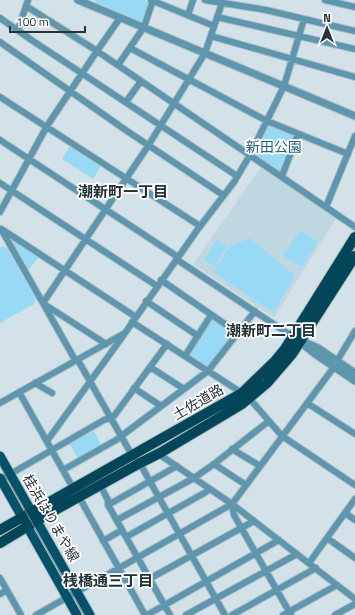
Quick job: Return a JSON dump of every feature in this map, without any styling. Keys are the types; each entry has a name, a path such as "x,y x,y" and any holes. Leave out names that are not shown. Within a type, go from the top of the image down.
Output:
{"highway":[{"name":"土佐道路","path":"0,543 34,516 76,493 133,455 245,396 272,378 292,354 298,340 355,237"},
{"name":"土佐道路","path":"298,340 355,256"},
{"name":"土佐道路","path":"76,493 100,485 160,453 242,404 245,396"},
{"name":"土佐道路","path":"0,530 25,522"}],"main road":[{"name":"桂浜はりまや線","path":"0,456 90,615"},
{"name":"桂浜はりまや線","path":"0,479 77,615"}],"street":[{"path":"78,0 92,3 120,18 355,116"},
{"path":"118,65 144,27 152,0 214,26"},
{"path":"188,15 193,0"},
{"path":"205,0 266,10 355,31"},
{"path":"324,0 355,7"},
{"path":"18,30 27,3 355,226"},
{"path":"43,303 127,178 205,53 222,3"},
{"path":"217,17 355,49"},
{"path":"0,18 237,176"},
{"path":"0,212 47,126 82,72 120,18"},
{"path":"47,442 161,280 237,176 250,155 284,86 304,19"},
{"path":"211,36 355,77"},
{"path":"0,42 148,145 223,195"},
{"path":"130,48 267,121 348,154"},
{"path":"126,102 141,81"},
{"path":"0,97 200,226"},
{"path":"282,176 298,134"},
{"path":"326,207 355,136"},
{"path":"0,140 106,209 298,340 318,348 355,381"},
{"path":"0,183 157,286"},
{"path":"1,228 65,270 167,344 245,396 282,436 355,485"},
{"path":"1,228 74,358 80,362 129,450 140,463 225,615"},
{"path":"161,280 238,333"},
{"path":"146,301 198,336"},
{"path":"43,303 106,344"},
{"path":"63,470 121,436 208,371 255,311"},
{"path":"185,356 211,315"},
{"path":"36,615 232,504 335,364 355,331"},
{"path":"0,403 125,333"},
{"path":"0,479 104,420 114,416 167,344"},
{"path":"335,364 355,373"},
{"path":"150,367 184,389"},
{"path":"35,383 52,393"},
{"path":"134,388 161,406"},
{"path":"19,392 146,615 279,540"},
{"path":"307,403 355,434"},
{"path":"117,520 194,478 268,421"},
{"path":"232,449 260,466"},
{"path":"160,453 163,457 232,504 355,599"},
{"path":"214,464 246,485"},
{"path":"108,505 177,466"},
{"path":"100,485 108,500 108,505 170,615"},
{"path":"126,536 209,489"},
{"path":"309,563 355,499"},
{"path":"232,504 234,515 290,613"},
{"path":"345,513 355,520"},
{"path":"149,579 254,521"},
{"path":"103,540 122,530"},
{"path":"327,538 355,558"},
{"path":"186,615 297,554"},
{"path":"232,615 316,568"},
{"path":"0,578 21,615"},
{"path":"283,615 290,613 337,585"},
{"path":"0,594 7,590"},
{"path":"335,615 355,604"}],"shaded area":[{"path":"261,167 336,218 274,318 193,264"}],"green space":[{"path":"95,0 145,0 150,3 144,21 142,22 96,3"},
{"name":"新田公園","path":"268,123 296,135 280,174 253,154"},
{"path":"70,146 101,166 93,179 62,159"},
{"path":"300,230 318,242 302,267 283,256"},
{"path":"9,237 39,257 27,272"},
{"path":"250,238 295,276 274,311 269,310 213,272 229,247"},
{"path":"217,240 227,247 214,266 204,260"},
{"path":"2,246 7,248 36,299 34,304 0,323 0,248"},
{"path":"214,319 234,333 234,335 209,366 207,366 190,356 190,353 211,320"},
{"path":"94,431 102,446 78,459 70,444"}],"tram line":[{"path":"0,466 84,615"}],"district":[{"name":"潮新町一丁目","path":"123,192"},
{"name":"潮新町二丁目","path":"271,331"},
{"name":"桟橋通三丁目","path":"108,581"}]}
